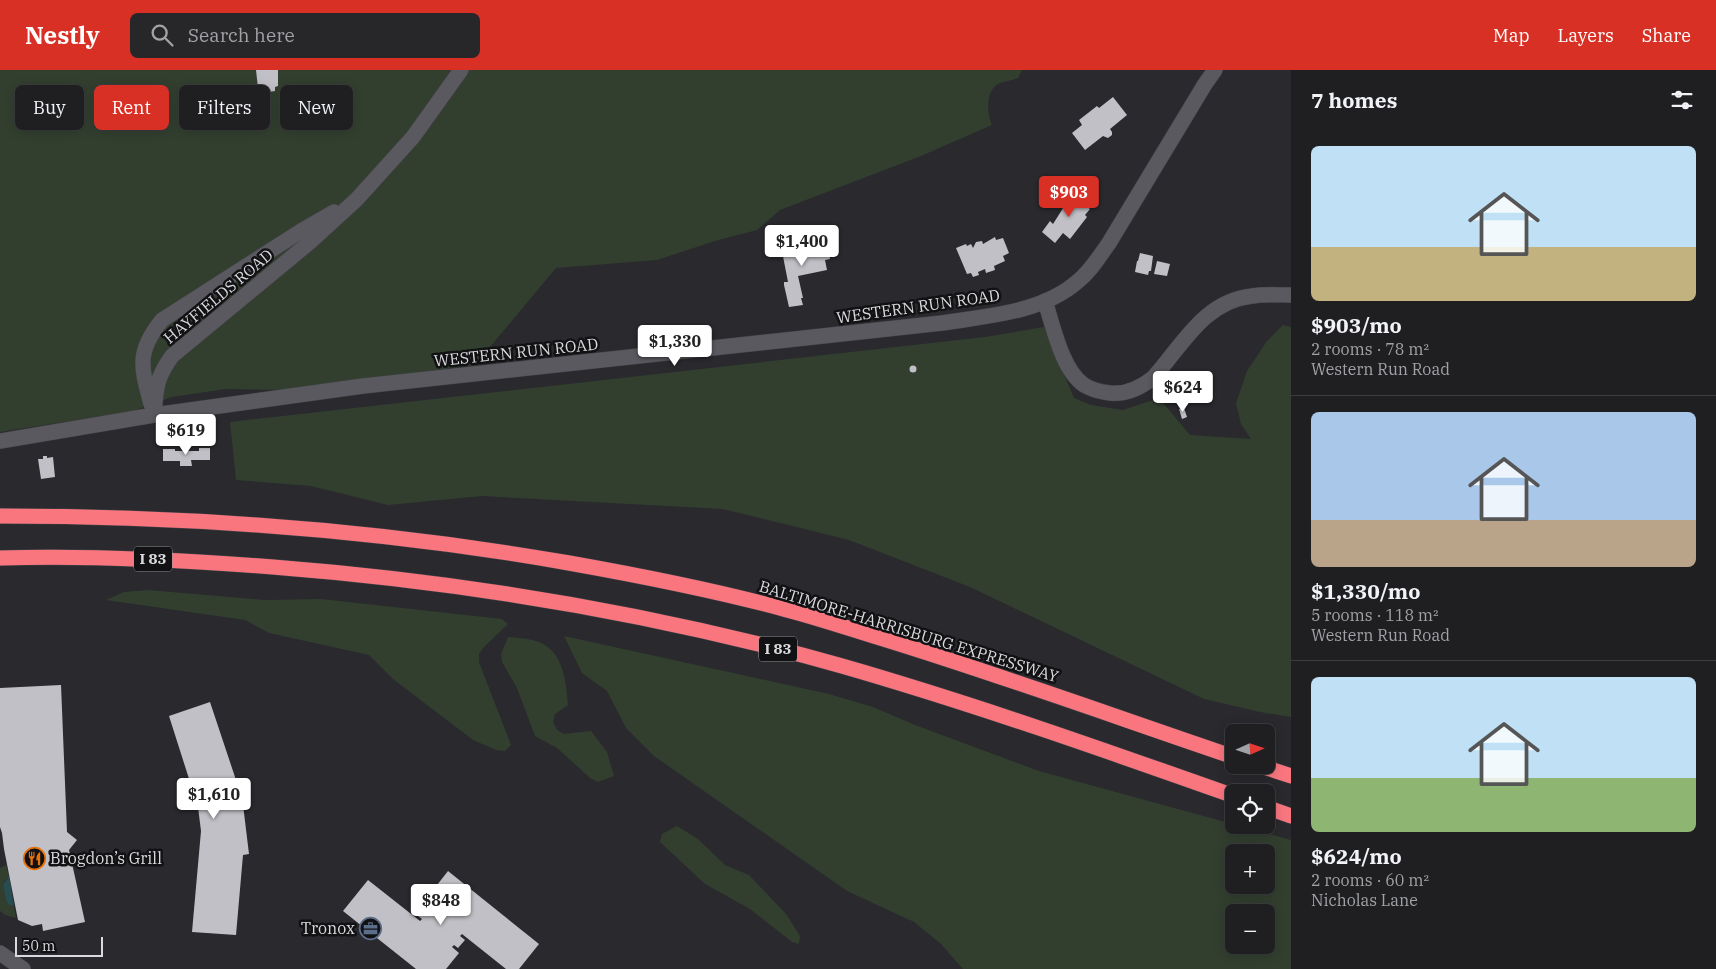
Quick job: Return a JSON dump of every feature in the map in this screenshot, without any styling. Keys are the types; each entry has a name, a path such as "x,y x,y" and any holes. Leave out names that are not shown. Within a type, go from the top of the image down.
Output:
{"highway":[{"name":"BALTIMORE-HARRISBURG EXPRESSWAY","path":"0,516 160,518 327,530 522,555 621,573 759,603 850,628 1020,682 1225,754"},
{"name":"I 83","path":"0,558 162,560 306,570 436,584 594,610 685,628 848,668 1007,718 1225,793"},
{"path":"1275,771 1291,776"},
{"path":"1275,810 1291,816"}],"street":[{"name":"HAYFIELDS ROAD","path":"154,415 156,383 163,368 172,356 310,242 357,199 413,137 461,70"},
{"name":"WESTERN RUN ROAD","path":"0,440 154,415 363,386 942,322 992,315 1045,301 1077,282 1093,265 1109,243 1215,70"},
{"name":"HAYFIELDS ROAD","path":"154,415 144,377 142,358 145,345 152,331 162,320 301,231 357,199"},
{"path":"1045,301 1064,359 1072,373 1084,384 1099,391 1116,393 1130,391 1143,386 1153,378 1201,320 1213,309 1230,301 1250,296 1291,295"},
{"path":"0,953 23,969"}],"green space":[{"path":"0,70 1022,70 1018,78 998,84 991,92 988,109 992,125 921,156 780,210 757,230 715,241 657,260 556,268 475,365 289,390 225,389 172,397 133,411 0,432"},
{"path":"1283,325 1291,327 1291,717 1204,699 970,587 849,540 723,509 482,496 388,505 311,486 236,480 230,422 985,337 1044,327 1074,398 1091,405 1123,410 1159,398 1190,435 1251,439 1241,424 1236,403 1247,371 1267,341"},
{"path":"148,590 265,600 321,599 502,619 508,624 484,647 479,654 479,662 511,745 505,751 496,750 473,740 393,679 369,655 269,633 245,620 106,600 124,592"},
{"path":"564,636 829,694 873,707 915,725 1039,771 1225,822 1225,834 1269,834 1291,840 1291,969 963,969 941,944 914,922 847,891 654,756 626,728 607,691 582,673"},
{"path":"508,637 529,639 542,643 550,649 561,665 568,705 555,714 553,722 557,730 564,734 591,731 607,752 614,776 598,782 590,778 557,748 535,736 517,688 502,662 501,654"},
{"path":"677,826 698,839 725,865 749,875 786,914 800,936 799,944 792,942 750,909 705,884 660,842 662,834"},
{"path":"6,865 9,876 3,883 6,901 9,905 14,906 16,918 5,915 0,911 0,868"}],"water":[{"path":"9,876 14,906 9,905 6,901 3,884"}],"building":[{"path":"256,70 278,70 278,86 275,87 275,91 270,92 270,85 258,85"},
{"path":"1113,97 1127,115 1110,129 1112,135 1108,138 1103,136 1085,150 1072,133 1082,125 1079,120 1097,106 1099,108"},
{"path":"1079,191 1089,198 1084,205 1090,209 1085,215 1087,217 1070,239 1063,233 1055,243 1042,232 1050,221 1053,224 1067,202"},
{"path":"995,237 996,240 1003,238 1009,253 1003,256 1005,261 994,266 995,270 986,273 985,269 978,272 979,275 973,277 971,273 967,274 956,248 971,244 973,248 976,242 982,241 983,244"},
{"path":"811,240 812,247 822,245 822,248 829,247 830,259 825,260 827,270 798,276 803,305 789,307 784,285 784,282 788,282 781,246"},
{"path":"1140,253 1153,256 1151,271 1149,271 1148,275 1135,272"},
{"path":"1157,261 1170,264 1167,276 1154,274"},
{"path":"913,365 917,369 913,373 909,369"},
{"path":"1184,408 1187,417 1182,419 1179,409"},
{"path":"199,448 210,448 210,460 191,460 192,466 180,466 180,461 163,461 163,449 199,451"},
{"path":"43,456 47,456 47,458 53,457 55,477 41,479 38,459 43,459"},
{"path":"61,685 67,832 77,840 69,850 85,922 43,931 42,924 32,926 18,920 0,827 0,688"},
{"path":"210,702 236,780 240,780 249,854 243,855 236,935 192,932 201,831 198,807 169,716"},
{"path":"448,871 539,944 519,969 506,969 462,934 460,936 465,940 458,948 454,945 452,947 459,953 446,969 416,969 343,911 368,880 420,921 422,919 418,916 424,908 427,911 430,908 423,903"}],"place":[{"name":"Brogdon’s Grill","path":"34,858"},
{"name":"Tronox","path":"371,928"}]}
